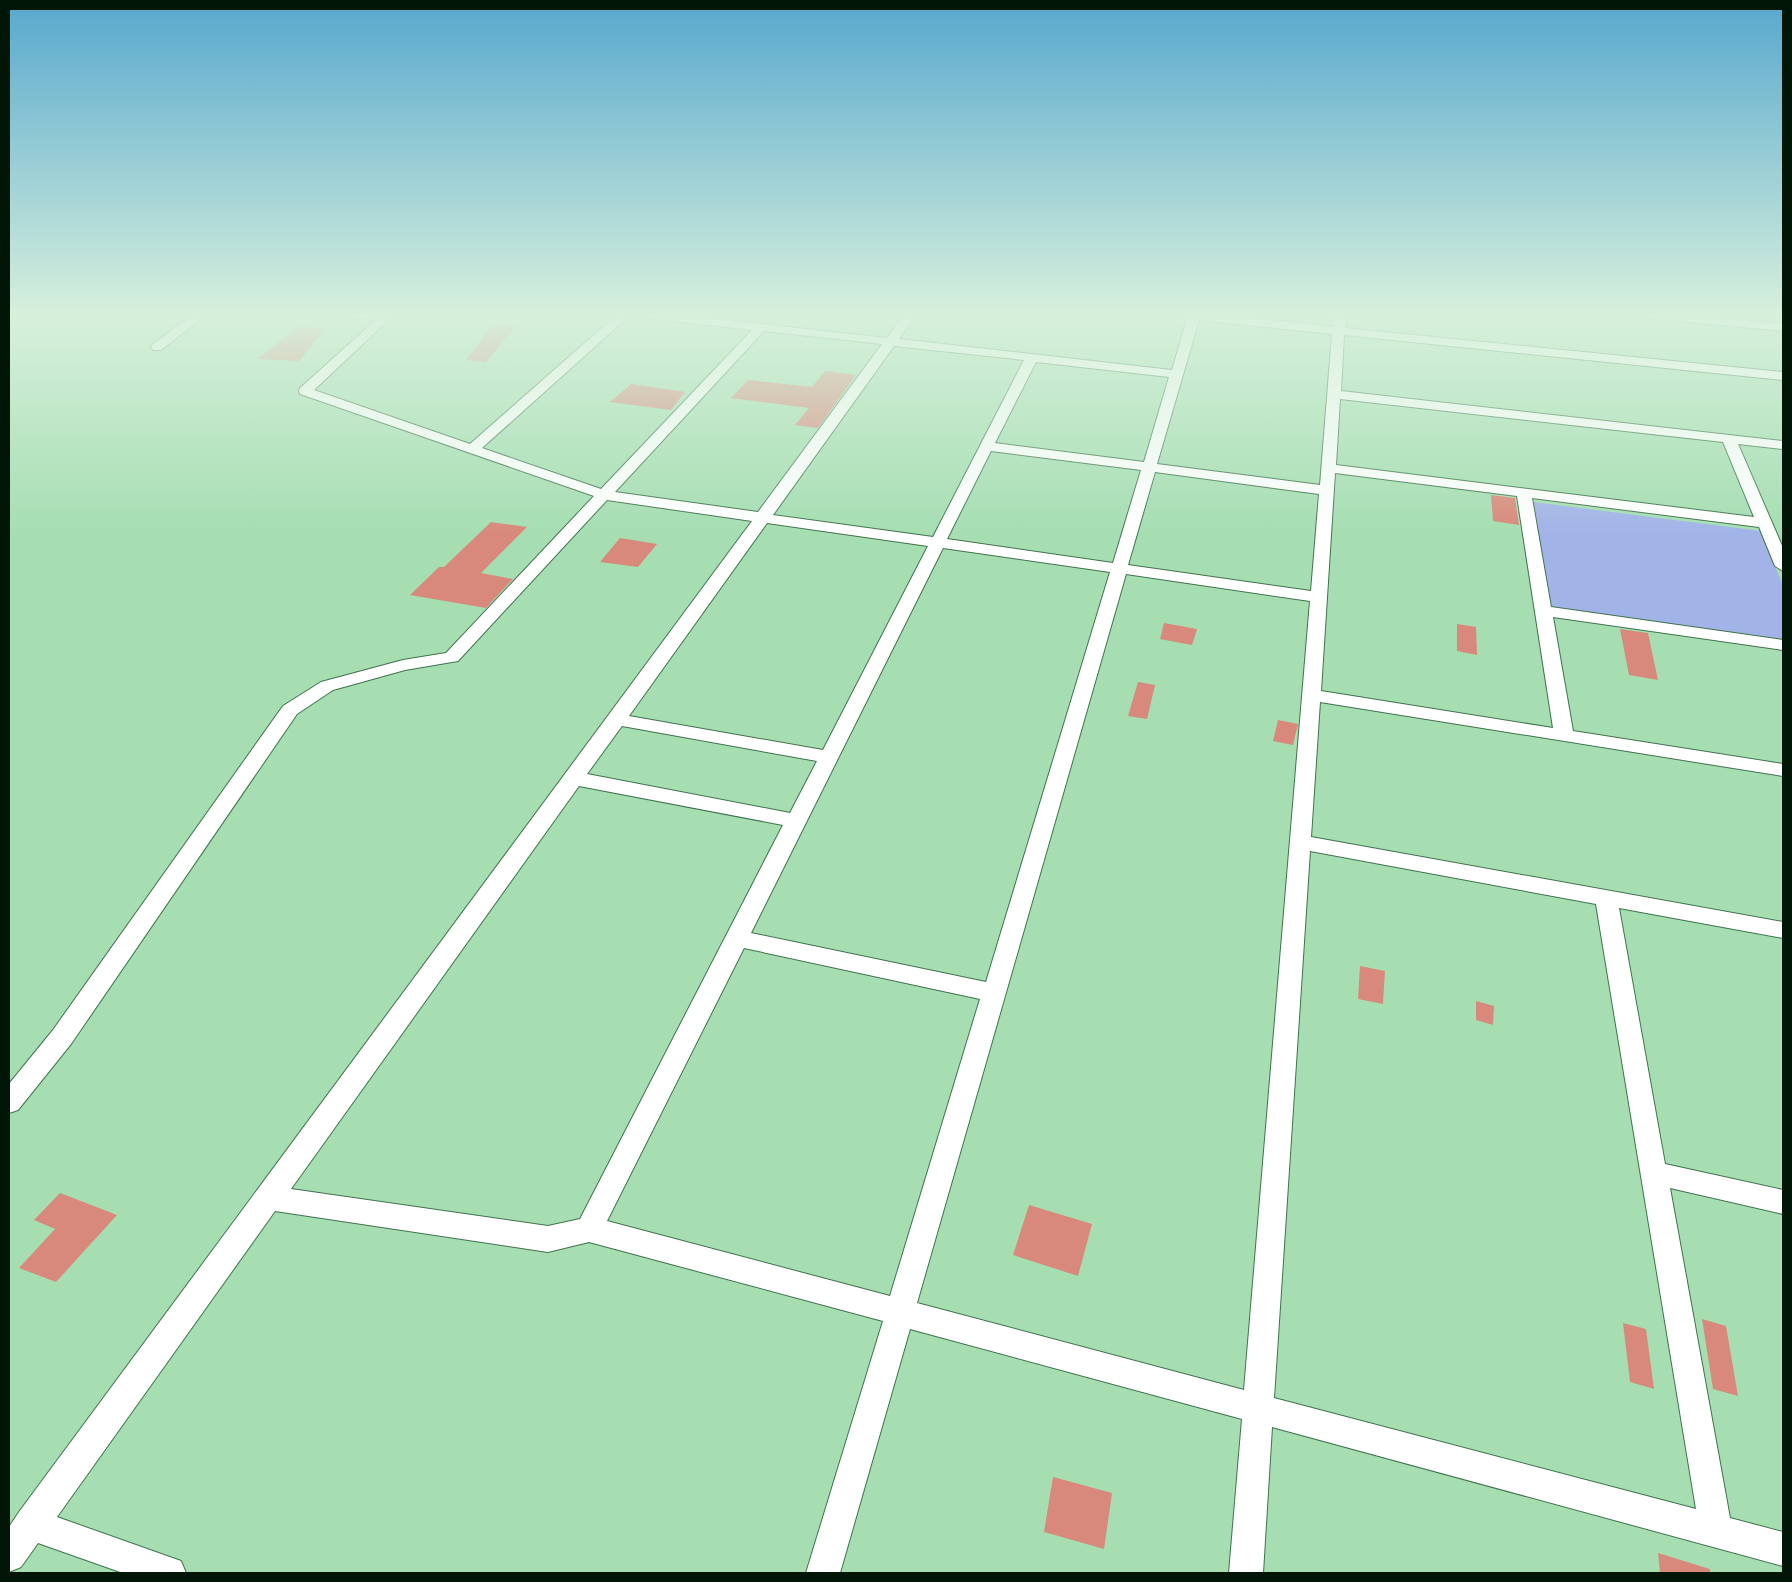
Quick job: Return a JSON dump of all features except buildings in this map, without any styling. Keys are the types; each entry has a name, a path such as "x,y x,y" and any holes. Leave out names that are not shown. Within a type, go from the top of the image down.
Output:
{"street":[{"path":"311,386 305,391 604,494 1318,598"},
{"path":"474,448 543,386"},
{"path":"9,1102 62,1037 290,710 327,686 402,664 452,657 706,386"},
{"path":"9,1555 857,386"},
{"path":"589,1229 1017,386"},
{"path":"823,1573 1173,386"},
{"path":"1246,1573 1335,386"},
{"path":"1334,394 1783,445"},
{"path":"1728,438 1783,566"},
{"path":"987,446 1149,467 1524,493 1764,522"},
{"path":"1524,493 1564,735"},
{"path":"1543,611 1783,645"},
{"path":"1311,695 1783,770"},
{"path":"616,719 829,757"},
{"path":"573,778 796,821"},
{"path":"1300,842 1783,930"},
{"path":"1606,898 1716,1531"},
{"path":"737,938 994,993"},
{"path":"1654,1173 1783,1202"},
{"path":"268,1198 548,1239 589,1229 1783,1549"},
{"path":"31,1524 169,1573"}],"shaded area":[{"path":"1533,502 1761,531 1783,586 1783,642 1549,608"}]}
